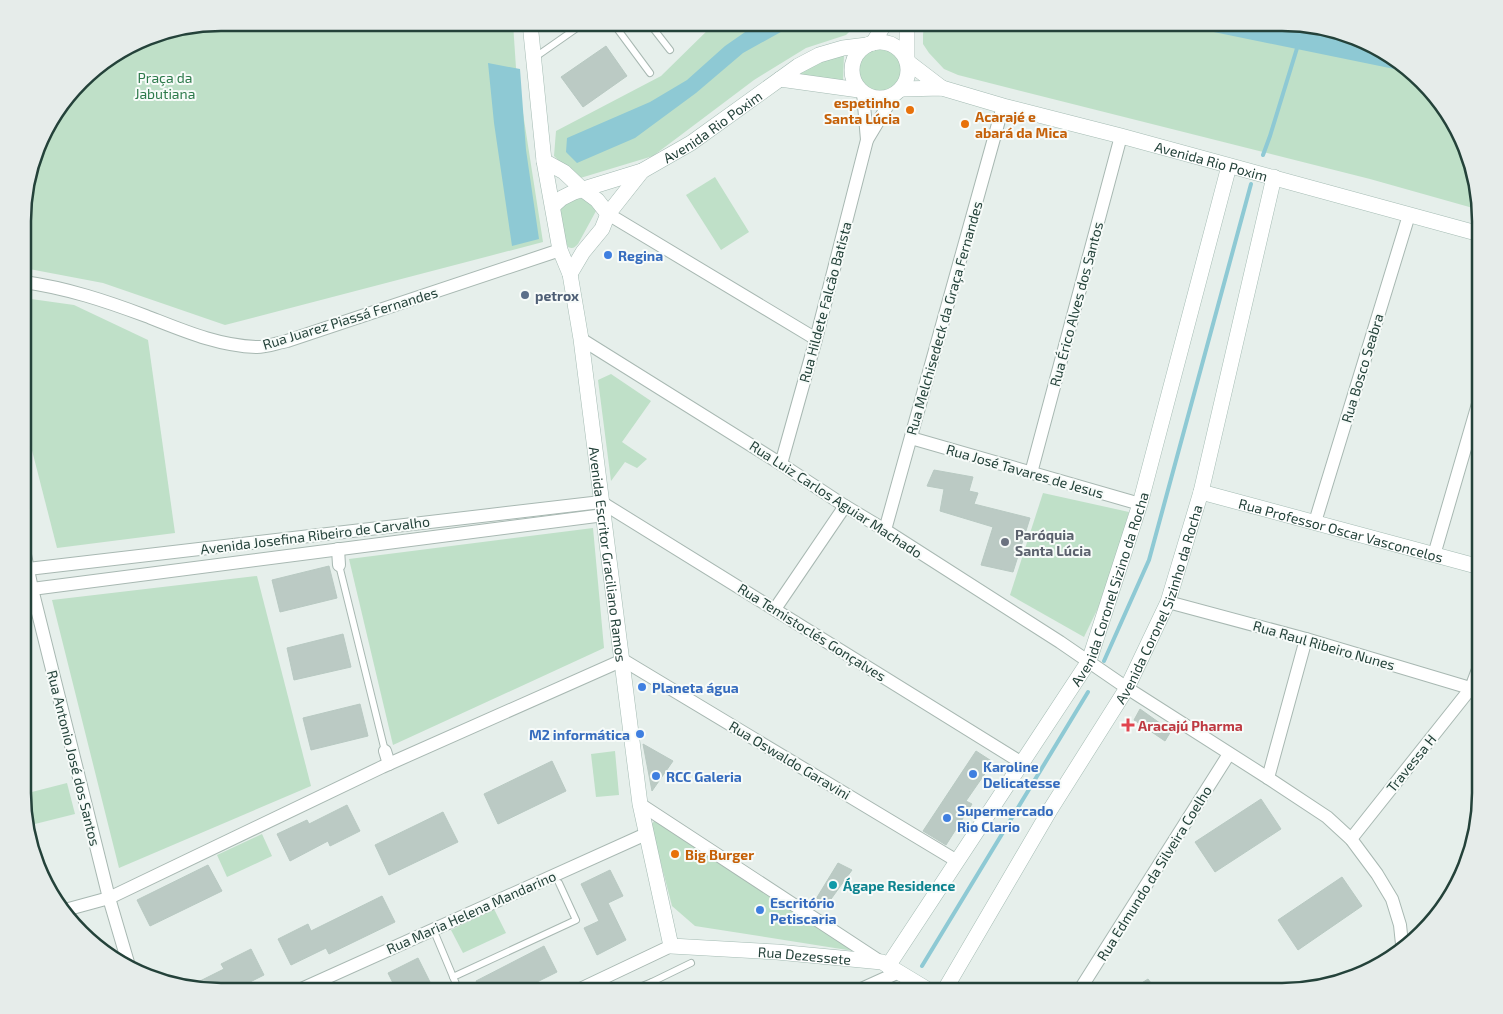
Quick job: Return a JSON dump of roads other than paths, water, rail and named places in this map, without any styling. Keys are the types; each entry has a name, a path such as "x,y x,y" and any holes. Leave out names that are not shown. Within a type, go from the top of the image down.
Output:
{"street":[{"name":"Avenida Escritor Graciliano Ramos","path":"531,31 544,161 560,250 570,274 581,340 640,804 671,946"},
{"path":"879,31 870,44 860,51 852,66 852,74 861,91 870,97 878,98 886,98 898,92 907,81 909,72 907,31"},
{"path":"870,44 881,42 896,46 907,60"},
{"name":"Avenida Rio Poxim","path":"553,206 562,198 582,189 642,171 691,143 798,66 819,55 843,48 870,44"},
{"name":"Avenida Rio Poxim","path":"907,60 942,88"},
{"path":"780,79 861,91"},
{"name":"Avenida Rio Poxim","path":"898,92 942,88 1472,232"},
{"name":"Rua Hildete Falcão Batista","path":"861,91 867,140"},
{"name":"Rua Hildete Falcão Batista","path":"781,464 816,339 867,140 898,92"},
{"name":"Rua Melchisedeck da Graça Fernandes","path":"885,530 1003,106"},
{"name":"Rua Érico Alves dos Santos","path":"1031,473 1121,136"},
{"path":"544,161 564,172 597,200 608,214 816,339"},
{"name":"Avenida Coronel Sizino da Rocha","path":"890,967 957,861 1089,661 1140,504 1230,166"},
{"name":"Avenida Rio Poxim","path":"570,274 583,252 602,229 608,214 642,171"},
{"name":"Avenida Coronel Sizinho da Rocha","path":"949,983 1050,810 1127,688 1168,602 1201,492 1274,177"},
{"name":"Rua Bosco Seabra","path":"1315,522 1409,215"},
{"path":"560,250 571,256 578,256 583,252"},
{"name":"Rua Juarez Piassá Fernandes","path":"31,283 80,293 198,336 229,344 259,347 287,341 560,250"},
{"name":"Rua Luiz Carlos Aguiar Machado","path":"581,340 781,464 1089,661 1127,688 1327,817 1351,839"},
{"path":"1434,555 1472,424"},
{"name":"Rua José Tavares de Jesus","path":"911,438 1140,504"},
{"name":"Rua Professor Oscar Vasconcelos","path":"1201,492 1472,565"},
{"path":"775,608 845,506"},
{"name":"Avenida Josefina Ribeiro de Carvalho","path":"32,589 338,549 602,508"},
{"name":"Avenida Josefina Ribeiro de Carvalho","path":"31,569 602,508"},
{"name":"Rua Temistoclés Gonçalves","path":"602,508 775,608 1022,763"},
{"path":"338,549 340,565"},
{"name":"Rua Antonio José dos Santos","path":"31,584 109,898 126,957"},
{"name":"Rua Raul Ribeiro Nunes","path":"1168,602 1306,639 1472,689"},
{"path":"1268,778 1306,639"},
{"path":"71,908 109,898 389,764 623,660"},
{"name":"Rua Oswaldo Garavini","path":"623,660 957,861"},
{"name":"Travessa H","path":"1351,839 1472,695"},
{"path":"385,751 389,764"},
{"name":"Rua Edmundo da Silveira Coelho","path":"1084,983 1230,754"},
{"path":"640,804 890,967 867,983"},
{"name":"Rua Maria Helena Mandarino","path":"316,983 557,879 646,834"},
{"path":"1351,839 1377,874 1392,899 1400,925 1402,940"},
{"path":"593,983 671,946"},
{"name":"Rua Dezessete","path":"671,946 769,952 890,967 917,983"}],"lane":[{"path":"533,58 572,31"},
{"path":"619,31 650,73"},
{"path":"655,31 670,50"},
{"path":"340,565 385,751"},
{"path":"453,977 576,920 557,879"},
{"path":"435,933 456,983"},
{"path":"652,982 691,962"}],"water":[{"path":"747,31 783,31 743,53 696,93 635,138 577,163 566,152 567,138 650,102 687,80 725,46"},
{"path":"1209,31 1281,31 1319,35 1343,41 1366,51 1395,69"},
{"path":"488,63 520,69 526,150 539,239 512,246 494,123"}],"waterway":[{"path":"1263,155 1298,45"},
{"path":"1104,661 1149,560 1251,184"},
{"path":"922,966 1088,692"}],"place":[{"name":"espetinho Santa Lúcia","path":"910,110"},
{"name":"Acarajé e abará da Mica","path":"965,124"},
{"name":"Regina","path":"608,255"},
{"name":"petrox","path":"525,295"},
{"name":"Paróquia Santa Lúcia","path":"1005,542"},
{"name":"Planeta água","path":"642,687"},
{"name":"Aracajú Pharma","path":"1128,725"},
{"name":"M2 informática","path":"640,734"},
{"name":"Karoline Delicatesse","path":"973,774"},
{"name":"RCC Galeria","path":"656,776"},
{"name":"Supermercado Rio Clario","path":"947,818"},
{"name":"Big Burger","path":"675,854"},
{"name":"Ágape Residence","path":"833,885"},
{"name":"Escritório Petiscaria","path":"760,910"}],"park label":[{"name":"Praça da Jabutiana","path":"165,86"}]}
